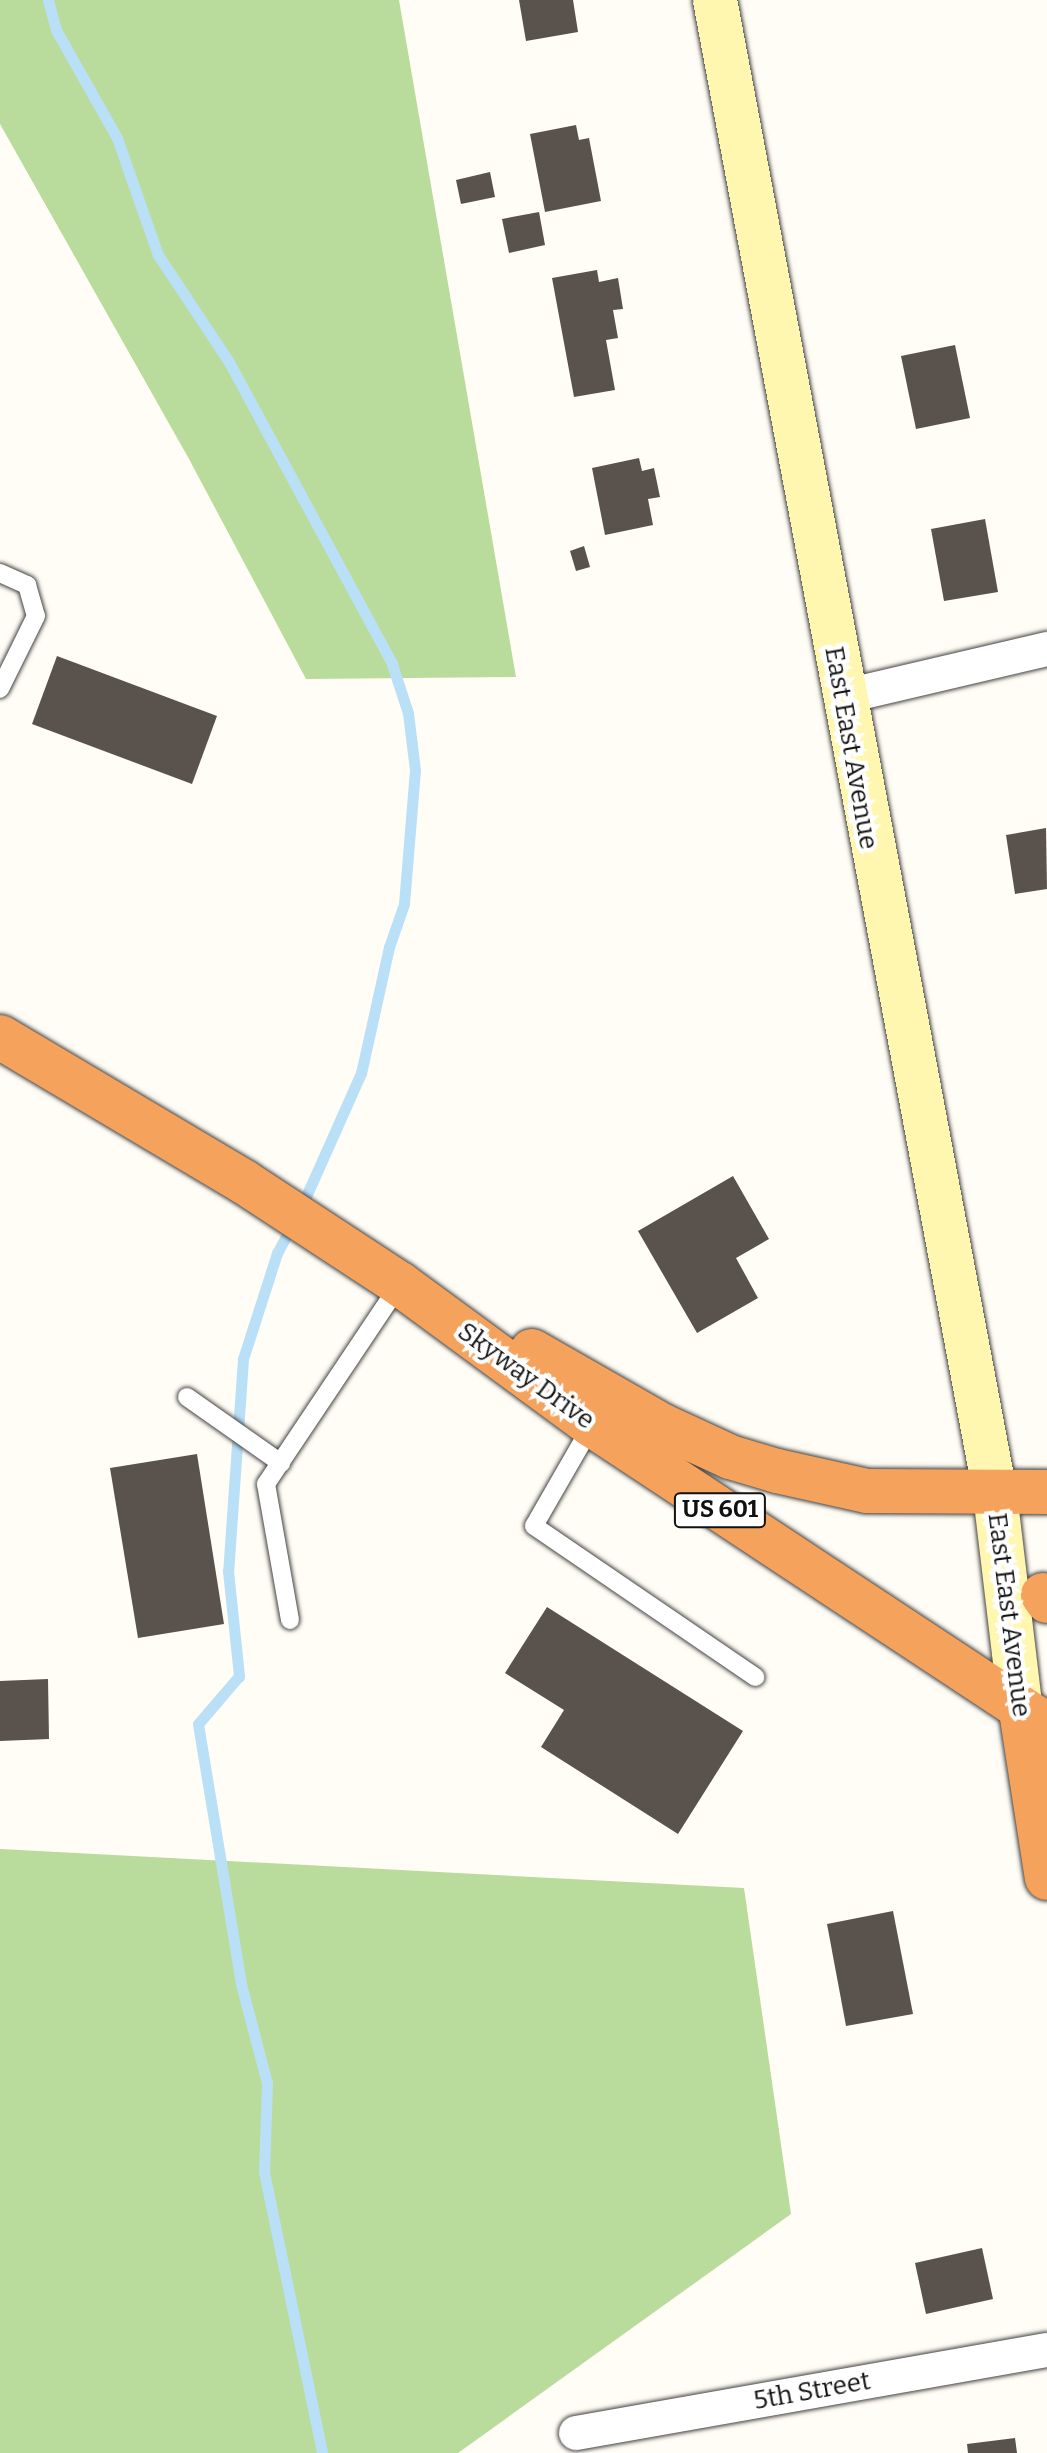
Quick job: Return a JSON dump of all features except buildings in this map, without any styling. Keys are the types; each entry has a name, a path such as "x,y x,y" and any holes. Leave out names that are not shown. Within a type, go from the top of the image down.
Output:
{"highway":[{"name":"Skyway Drive","path":"0,1037 244,1182 400,1284 592,1425 1034,1718"},
{"name":"US 601","path":"400,1284 730,1457 867,1491 1047,1492"},
{"name":"East East Avenue","path":"1034,1718 1047,1878"}],"street":[{"name":"East East Avenue","path":"715,0 842,697 995,1494 1034,1718"},
{"path":"842,697 1047,649"},
{"name":"East East Avenue","path":"995,1494 1046,1604"},
{"name":"5th Street","path":"576,2433 1047,2350"}],"lane":[{"path":"0,573 27,585 36,616 0,689"},
{"path":"290,1620 266,1484 400,1284"},
{"path":"187,1397 281,1463"},
{"path":"592,1425 534,1526 755,1677"}],"green space":[{"path":"0,0 399,0 516,677 306,679 189,459 0,124"},
{"path":"0,1849 744,1888 791,2214 458,2453 0,2453"}],"waterway":[{"path":"48,0 56,30 117,138 158,255 229,362 392,664 408,713 415,770 404,904 389,947 361,1073 300,1210"},
{"path":"292,1225 277,1253 243,1359 228,1571 239,1676 198,1724 241,1984 267,2083 264,2172 322,2453"}]}
